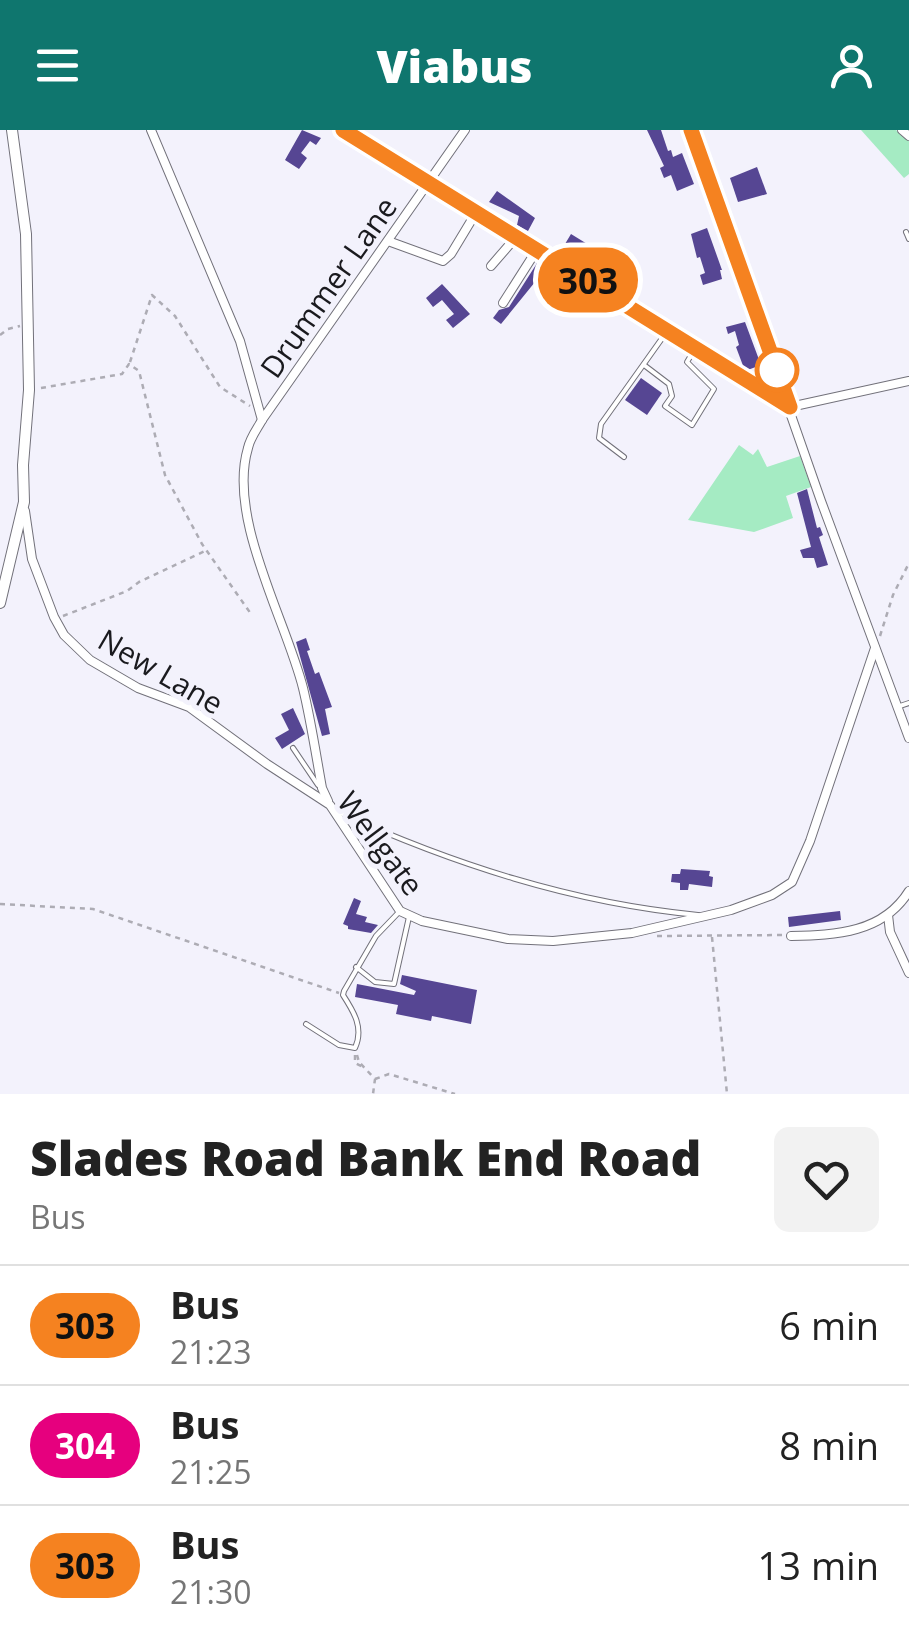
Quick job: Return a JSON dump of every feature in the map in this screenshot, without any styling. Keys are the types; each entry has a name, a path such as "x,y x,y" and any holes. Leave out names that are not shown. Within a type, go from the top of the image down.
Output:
{"street":[{"path":"0,603 24,502 29,390 26,234 12,130"},
{"path":"151,130 240,341 262,420"},
{"path":"343,130 790,407 909,381"},
{"name":"Drummer Lane","path":"332,808 322,788 303,686 266,582 244,494 248,446 262,420 465,130"},
{"path":"692,130 909,738"},
{"path":"902,130 909,136"},
{"path":"388,241 443,261 476,211"},
{"path":"491,266 517,236"},
{"path":"503,303 538,248"},
{"name":"New Lane","path":"24,502 32,559 64,636 90,660 138,688 188,707 306,788"},
{"name":"Wellgate","path":"306,788 332,808 404,914 422,921 508,938 552,941 632,933 709,916 772,895 798,873 875,648"},
{"path":"790,936 848,932 871,926 888,915 909,890"},
{"path":"888,915 890,932 909,972"}],"lane":[{"path":"906,232 909,239"},
{"path":"624,456 599,438 598,432 668,330"},
{"path":"644,365 669,384 672,396 665,406 692,424 714,389 686,362 696,347"},
{"path":"897,706 909,703"},
{"path":"294,748 322,788"},
{"path":"332,808 487,872 648,909 709,916"},
{"path":"306,1024 339,1045 355,1048 358,1024 343,995 376,936 404,914"},
{"path":"356,967 375,982 394,984 404,914"}],"path":[{"path":"29,390 122,374 129,364 152,294 174,316 220,386 255,408 262,420"},
{"path":"0,335 11,328"},
{"path":"129,364 139,371 165,476 202,544 250,614"},
{"path":"54,617 127,592 133,585 206,550"},
{"path":"875,648 893,594 909,563"},
{"path":"0,904 92,909 343,995"},
{"path":"632,933 664,938 790,936"},
{"path":"712,937 726,1094"},
{"path":"355,1048 355,1063 376,1079"},
{"path":"376,1079 389,1074 454,1094"},
{"path":"373,1094 376,1079"}],"green space":[{"path":"861,130 896,130 909,141 909,174 904,178"},
{"path":"739,445 753,455 758,449 767,467 800,456 811,487 786,496 793,518 754,532 688,520"}],"building":[{"path":"302,130 321,138 316,145 310,141 301,153 307,158 299,169 285,160"},
{"path":"647,130 661,130 673,157 682,153 694,184 677,191 671,175 664,178 660,168 664,166"},
{"path":"757,167 767,194 738,202 730,178"},
{"path":"497,191 535,218 528,231 517,225 519,216 489,202"},
{"path":"707,228 722,279 703,285 700,275 705,273 691,234"},
{"path":"571,234 610,258 601,272 570,255 574,249 565,244"},
{"path":"539,260 548,266 501,324 493,318 499,310 509,307"},
{"path":"442,284 470,314 453,328 446,320 454,314 442,300 433,307 426,298"},
{"path":"745,322 761,365 745,371 735,331 728,334 726,327"},
{"path":"641,378 662,393 647,415 625,400"},
{"path":"807,489 817,528 823,535 819,537 828,565 817,568 814,558 803,558 800,550 811,547 797,493"},
{"path":"306,638 315,674 319,672 332,707 325,709 330,734 322,736 296,642"},
{"path":"293,708 305,734 282,749 275,738 289,730 281,714"},
{"path":"681,869 710,871 712,887 689,884 688,890 680,890 680,883 671,882 672,874 680,874"},
{"path":"354,898 361,901 356,914 367,917 365,922 378,925 371,933 348,929 343,924"},
{"path":"840,911 841,920 789,927 788,917"},
{"path":"402,975 477,990 471,1024 396,1014 398,1005 355,997 357,984 414,995 416,991 400,984"}],"bus line":[{"name":"303","path":"343,130 790,407 691,130"}]}
